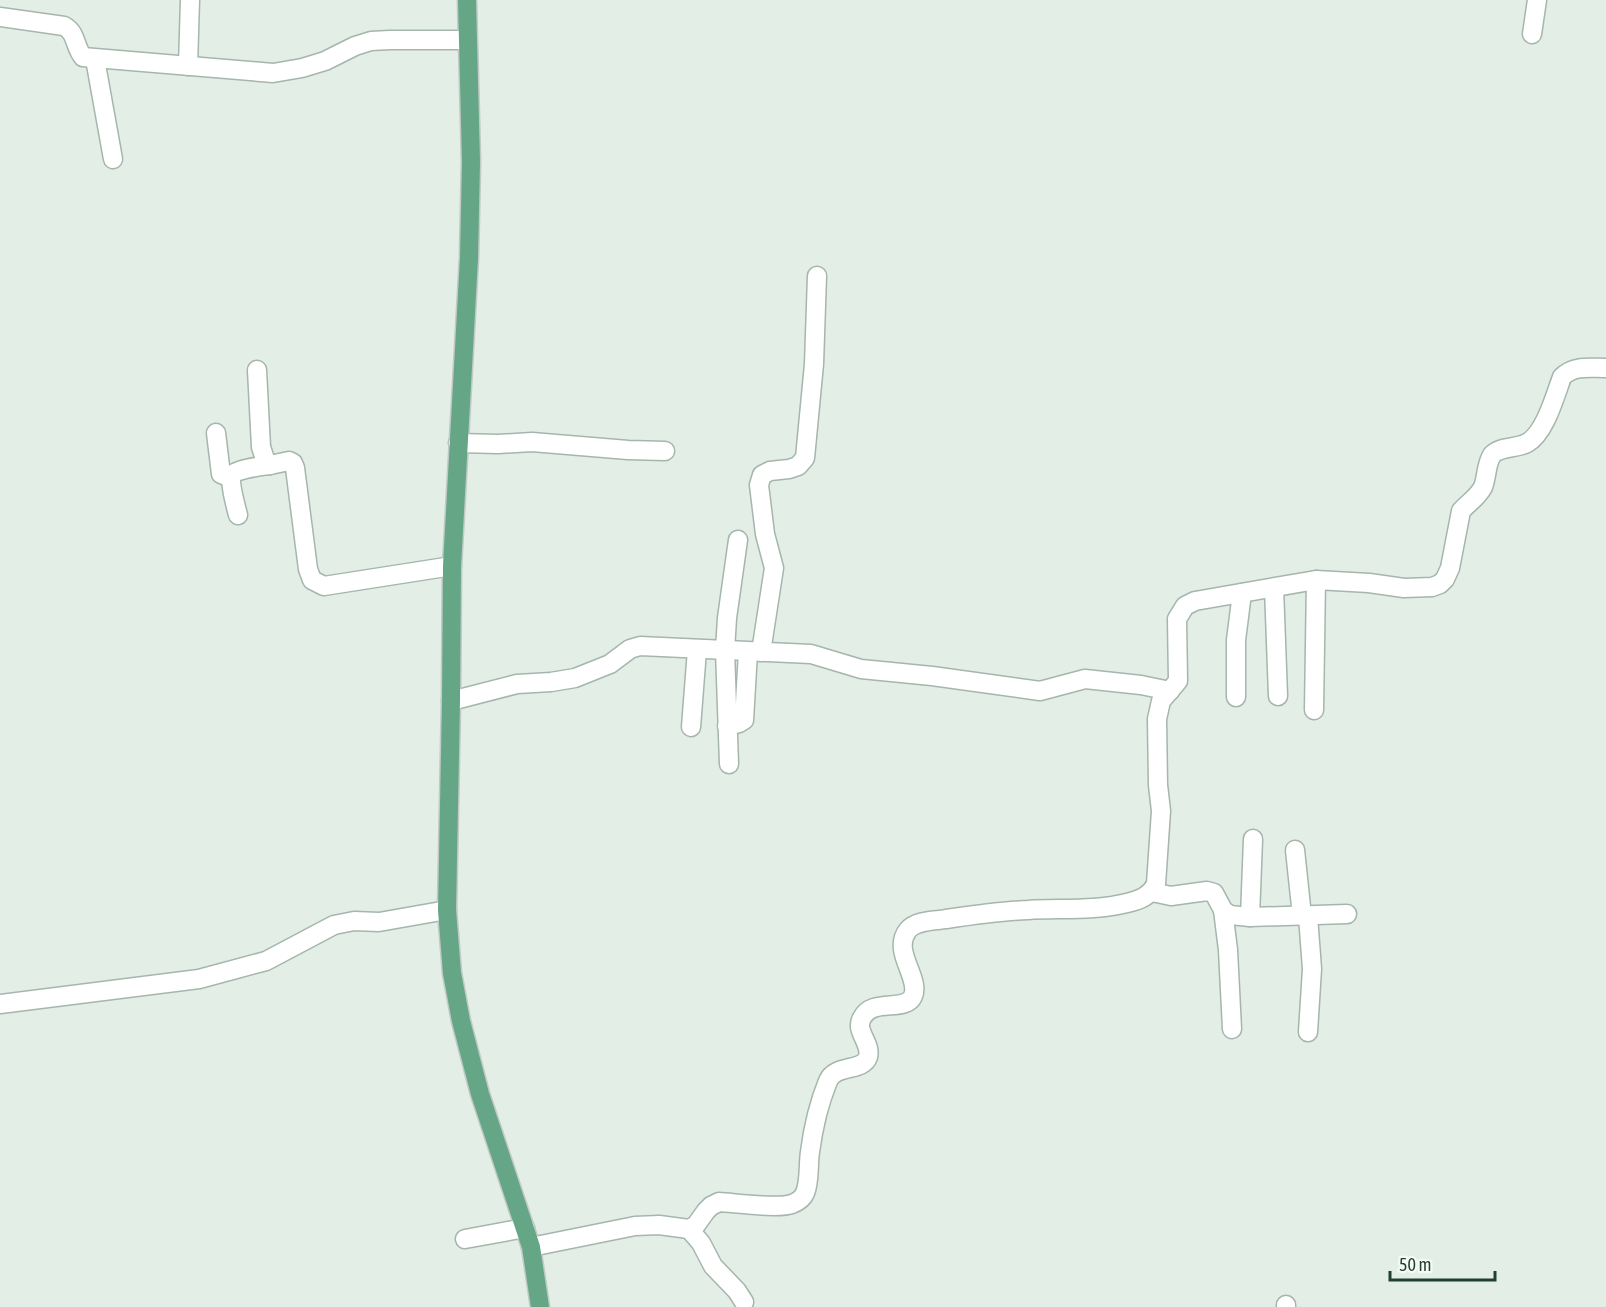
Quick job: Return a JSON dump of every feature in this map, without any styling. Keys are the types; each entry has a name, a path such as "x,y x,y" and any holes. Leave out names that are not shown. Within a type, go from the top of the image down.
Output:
{"main road":[{"path":"466,0 471,162 469,258 452,566 447,910 452,974 461,1021 480,1094 531,1246 540,1307"}],"street":[{"path":"188,66 190,0"},
{"path":"1532,34 1537,0"},
{"path":"0,16 64,26 71,30 77,50 82,57 273,73 302,68 371,41 467,40"},
{"path":"95,59 113,159"},
{"path":"728,726 744,720 754,652 774,568 765,534 759,485 762,476 770,471 798,466 805,458 814,363 817,276"},
{"path":"531,1246 635,1226 659,1225 689,1229 696,1225 711,1206 719,1202 781,1206 793,1204 801,1198 805,1192 818,1111 828,1079 842,1070 864,1063 868,1058 861,1033 861,1018 876,1006 901,1004 908,1002 913,996 914,986 903,948 903,940 912,927 921,923 975,915 1126,903 1152,892 1156,884 1161,811 1158,785 1157,719 1161,701 1178,681 1177,619 1185,606 1195,601 1316,580 1369,583 1404,588 1432,587 1440,584 1450,568 1461,511 1483,486 1490,459 1494,453 1502,449 1517,447 1536,436 1562,377 1568,371 1606,368"},
{"path":"257,370 261,447 270,465"},
{"path":"216,433 221,474 226,476 240,470 289,461 293,463 308,569 312,580 317,583 324,586 452,566"},
{"path":"458,443 532,442 665,451"},
{"path":"232,475 238,515"},
{"path":"729,764 725,650 738,540"},
{"path":"1314,710 1316,580"},
{"path":"1274,588 1278,696"},
{"path":"1236,698 1236,640 1242,593"},
{"path":"451,701 517,684 575,678 610,664 635,646 811,654 861,669 1041,691 1084,679 1141,685 1170,691"},
{"path":"691,727 697,650"},
{"path":"1250,917 1253,839"},
{"path":"1295,850 1312,969 1308,1032"},
{"path":"1152,892 1172,896 1207,891 1214,893 1223,910 1228,950 1232,1029"},
{"path":"0,1004 199,979 266,961 334,924 354,921 379,922 447,910"},
{"path":"1223,910 1230,915 1250,917 1347,914"},
{"path":"465,1239 525,1228"},
{"path":"689,1229 701,1243 713,1266 737,1291 744,1302"}]}
